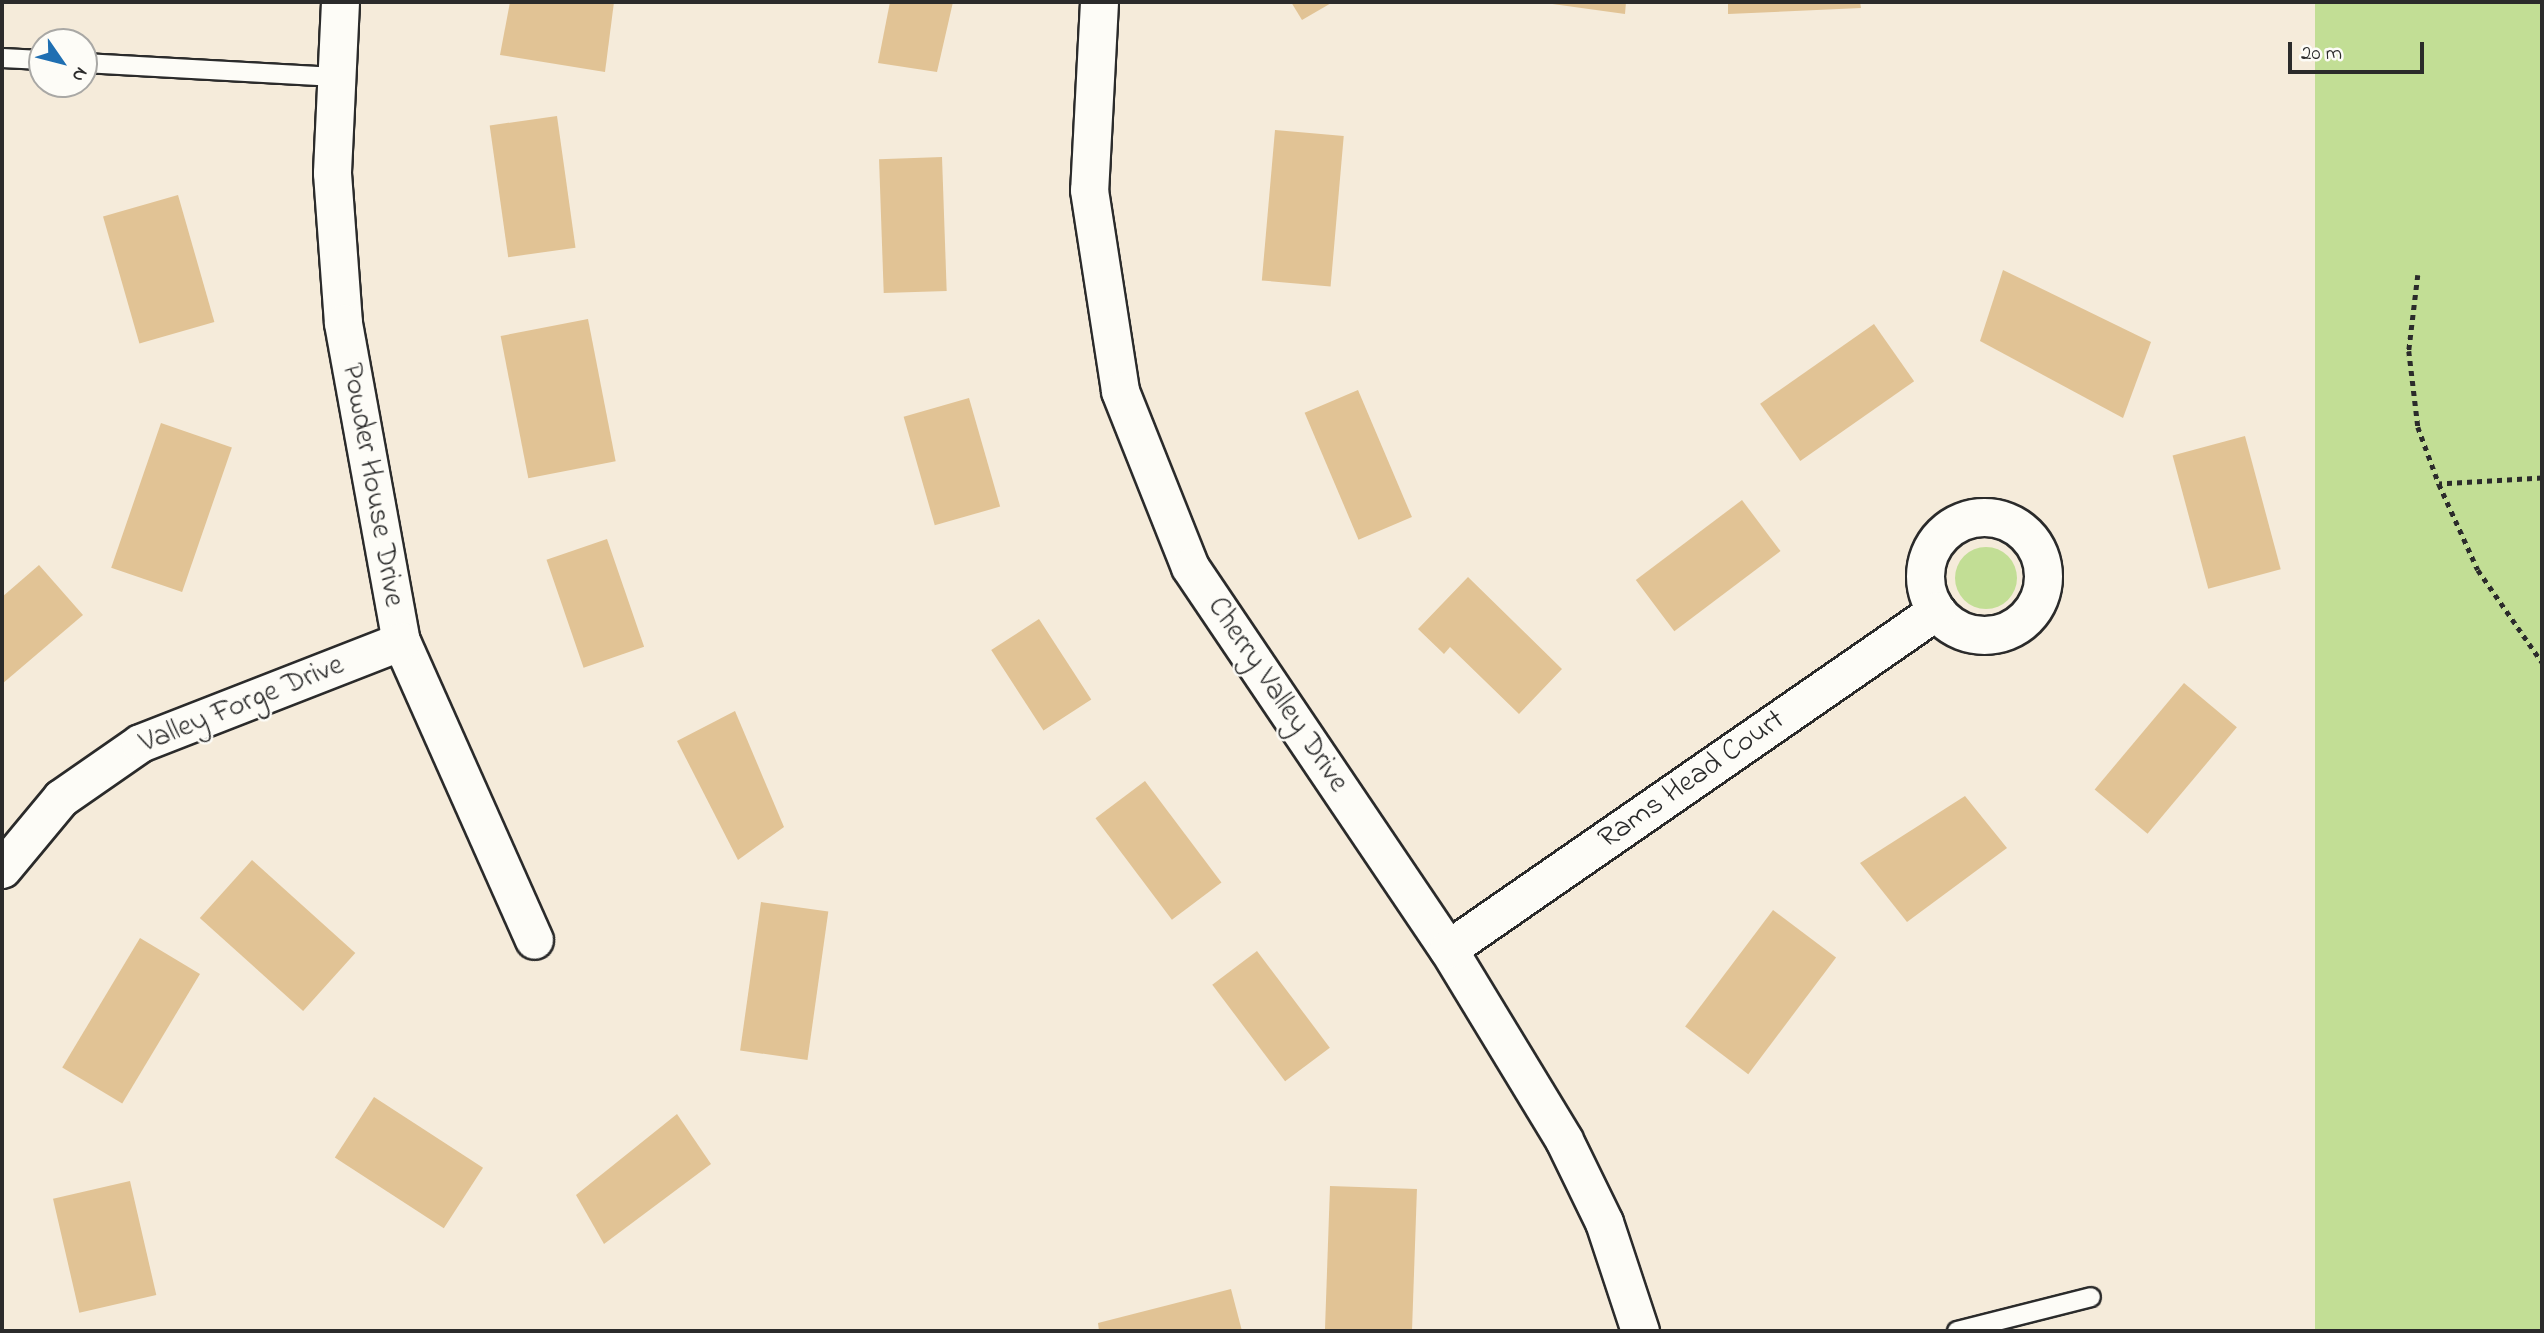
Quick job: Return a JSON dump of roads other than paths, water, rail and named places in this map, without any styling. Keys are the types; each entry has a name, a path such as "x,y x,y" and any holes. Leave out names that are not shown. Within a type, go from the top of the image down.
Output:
{"street":[{"name":"Powder House Drive","path":"340,2 332,173 343,323 401,641 534,940"},
{"name":"Cherry Valley Drive","path":"1099,2 1089,190 1120,391 1190,566 1448,949 1564,1140 1604,1222 1640,1331"},
{"name":"Rams Head Court","path":"1448,949 1936,611"},
{"name":"Valley Forge Drive","path":"2,869 61,798 140,743 401,641"}],"lane":[{"path":"2,58 28,59"},
{"path":"98,64 336,77"},
{"path":"1957,1331 2091,1297"}]}
